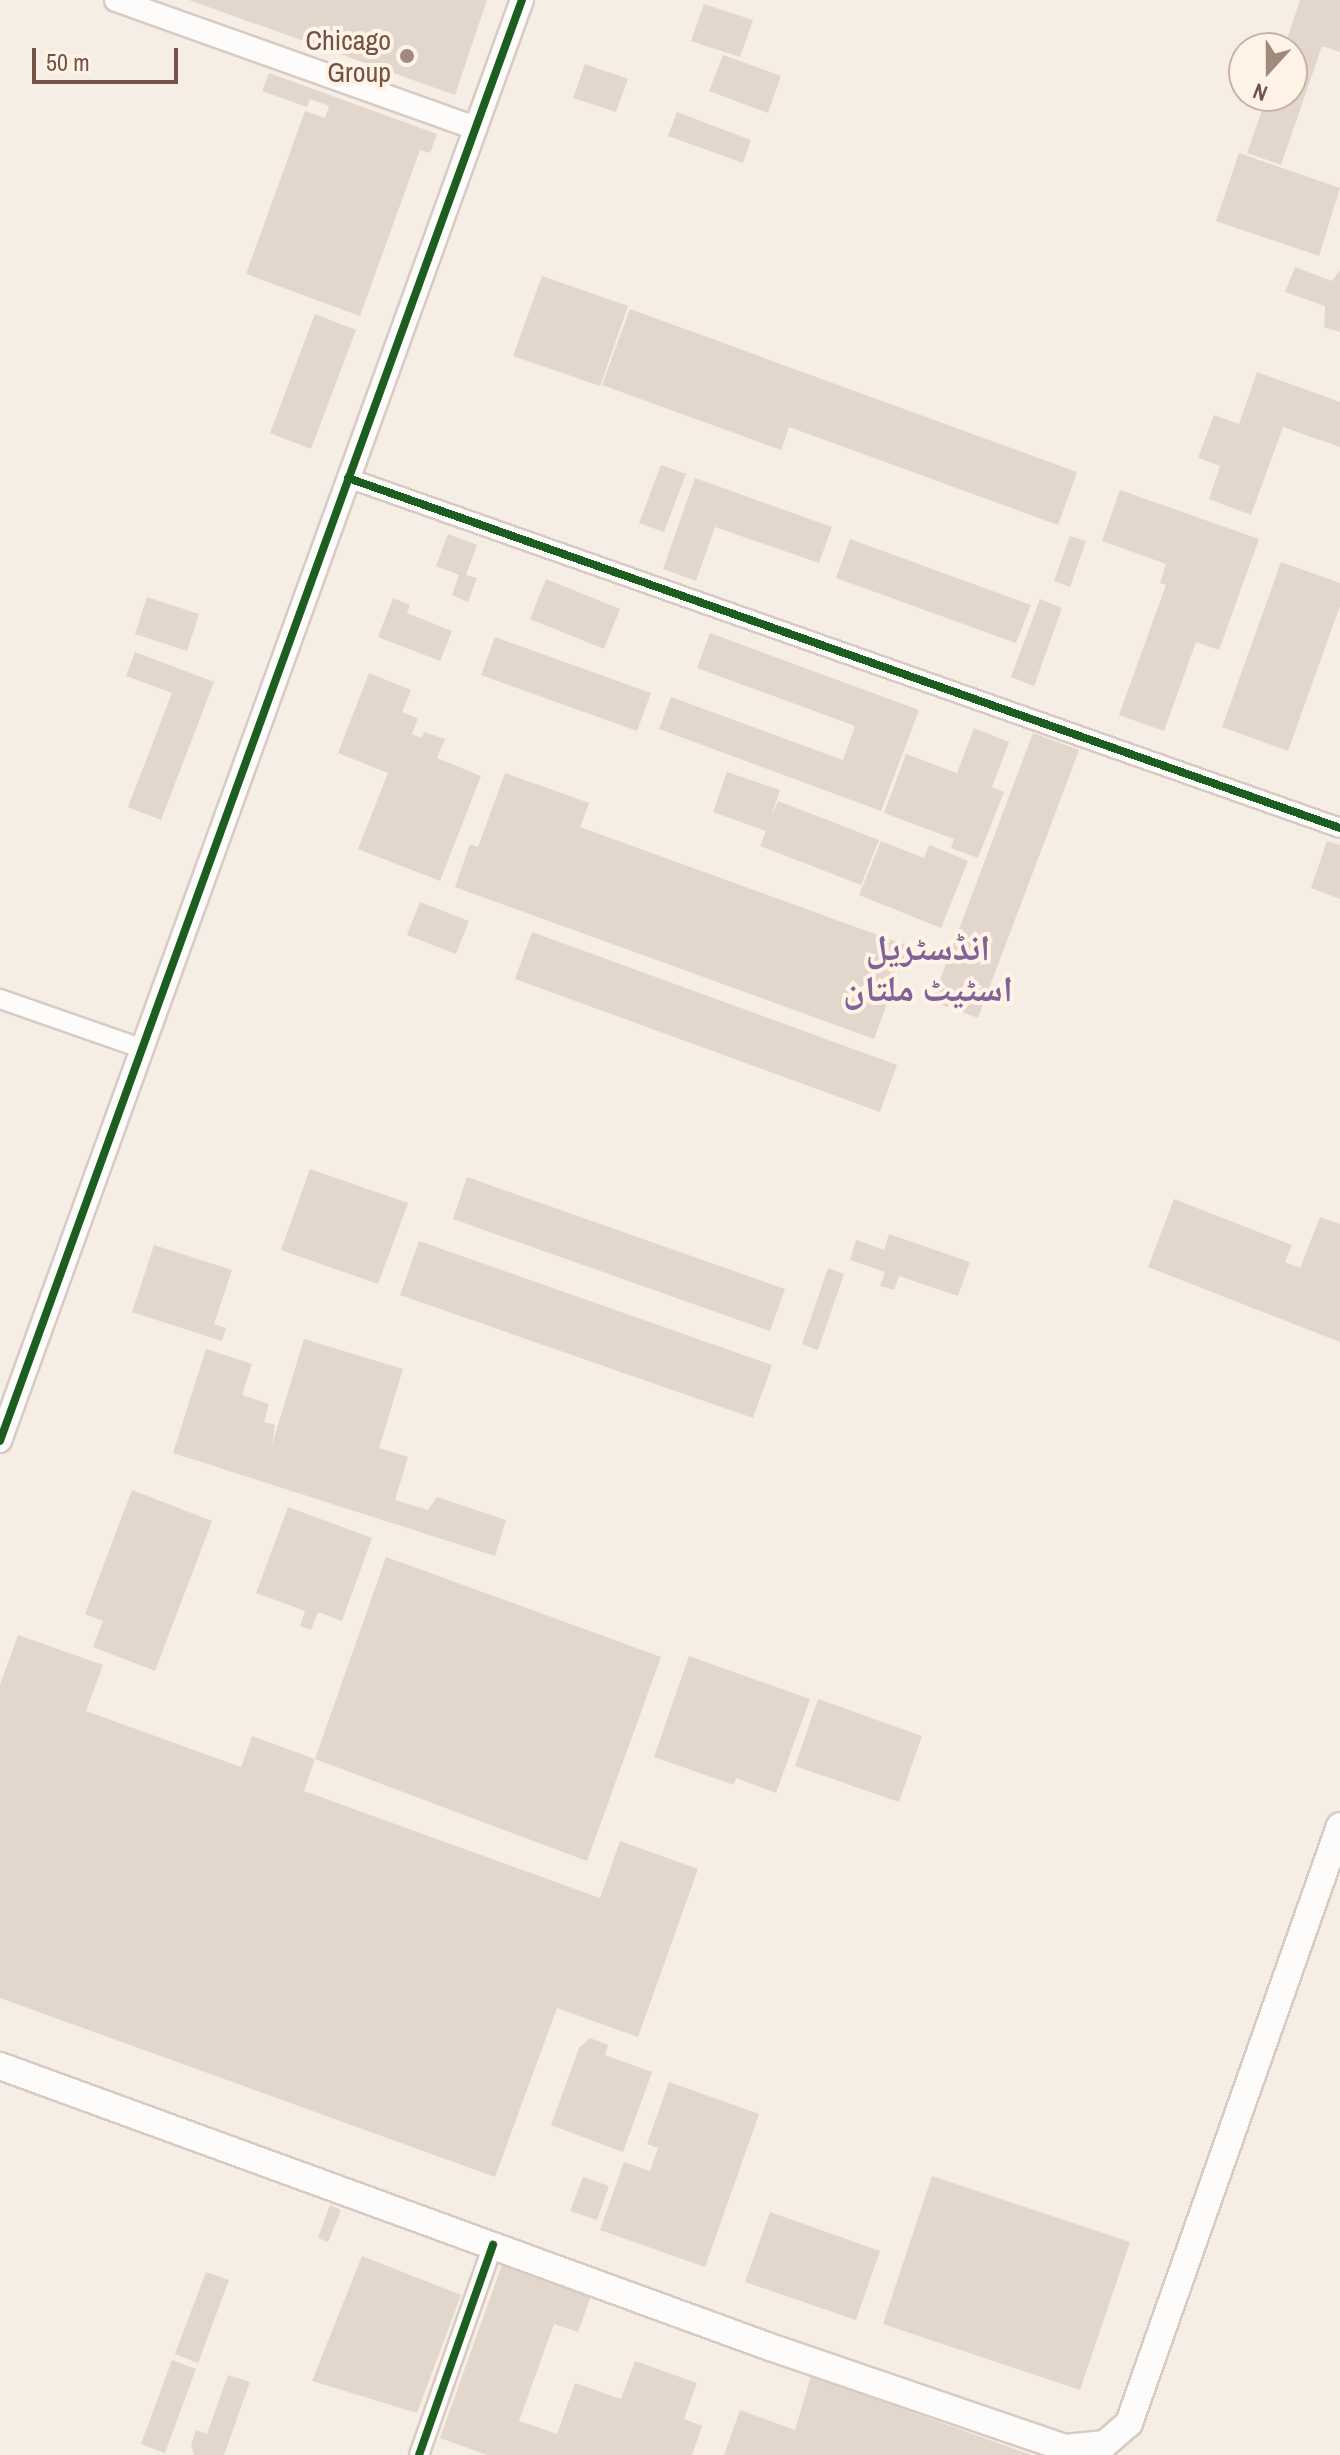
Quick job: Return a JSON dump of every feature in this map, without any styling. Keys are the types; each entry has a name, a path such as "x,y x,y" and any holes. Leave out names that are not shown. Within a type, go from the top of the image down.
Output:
{"main road":[{"path":"0,2066 1065,2448 1105,2444 1129,2423 1340,1826"}],"street":[{"path":"116,0 475,128"},
{"path":"0,1441 522,0"},
{"path":"348,478 1340,828"},
{"path":"0,999 141,1048"},
{"path":"419,2455 493,2245"}],"building":[{"name":"Chicago Group","path":"189,0 487,0 455,95"},
{"path":"1300,0 1340,0 1340,52 1322,46 1308,87 1308,32 1289,32"},
{"path":"704,4 753,20 740,57 691,41"},
{"path":"723,55 781,76 768,113 709,91"},
{"path":"585,64 628,79 616,112 573,98"},
{"path":"269,73 437,134 430,153 420,150 360,316 246,274 305,111 325,118 329,106 310,99 307,107 262,91"},
{"path":"677,112 751,140 743,163 668,136"},
{"path":"1261,112 1299,112 1281,165 1247,153"},
{"path":"1239,153 1340,188 1319,256 1216,221"},
{"path":"1295,267 1332,281 1340,270 1340,332 1324,327 1325,306 1285,292"},
{"path":"542,276 628,306 600,386 513,356"},
{"path":"630,309 1077,472 1058,525 789,427 781,450 602,385"},
{"path":"315,314 356,330 311,449 270,433"},
{"path":"1257,372 1340,402 1340,447 1283,427 1251,515 1209,499 1220,466 1198,458 1214,415 1239,424"},
{"path":"661,465 686,474 664,532 639,523"},
{"path":"695,478 832,527 819,563 715,527 696,581 663,569"},
{"path":"1120,490 1259,539 1219,650 1196,642 1164,731 1119,715 1166,585 1160,583 1166,564 1102,541"},
{"path":"448,534 477,545 466,575 477,578 468,602 452,595 459,575 436,566"},
{"path":"1070,536 1086,541 1070,587 1054,581"},
{"path":"850,539 1031,605 1016,643 836,578"},
{"path":"1281,562 1340,583 1340,606 1288,751 1222,727"},
{"path":"546,579 620,609 604,649 530,619"},
{"path":"147,597 199,614 187,651 135,634"},
{"path":"393,598 410,605 407,613 452,631 440,661 378,637"},
{"path":"1040,599 1062,608 1034,686 1011,677"},
{"path":"710,633 919,710 881,811 659,729 671,697 843,760 855,726 697,668"},
{"path":"495,637 651,693 637,731 481,675"},
{"path":"135,652 214,682 161,820 128,807 172,693 126,676"},
{"path":"369,673 411,690 402,712 418,718 412,734 422,738 424,732 445,739 437,758 481,776 440,881 358,849 388,773 338,753"},
{"path":"974,728 1009,742 992,787 1004,792 978,858 951,848 954,839 884,813 906,754 957,773"},
{"path":"1033,733 1079,750 978,1018 932,1001"},
{"path":"727,772 780,790 771,816 778,801 879,840 861,885 760,846 766,831 713,812"},
{"path":"505,773 589,803 580,827 908,946 874,1039 455,887 470,844 478,847"},
{"path":"881,841 924,858 929,845 968,861 941,928 859,895"},
{"path":"1327,841 1340,845 1340,899 1311,888"},
{"path":"420,902 469,921 456,954 407,935"},
{"path":"532,932 897,1065 880,1112 515,979"},
{"path":"310,1169 408,1203 378,1284 281,1250"},
{"path":"467,1177 785,1289 770,1331 453,1219"},
{"path":"1174,1199 1292,1245 1285,1262 1300,1268 1320,1217 1340,1224 1340,1342 1148,1267"},
{"path":"889,1234 970,1262 958,1296 899,1276 894,1290 880,1286 885,1272 850,1260 856,1240 884,1250"},
{"path":"419,1241 772,1365 753,1418 400,1295"},
{"path":"154,1245 232,1270 214,1324 226,1328 222,1341 132,1312"},
{"path":"828,1268 844,1274 818,1350 802,1344"},
{"path":"304,1339 403,1369 379,1448 408,1457 395,1500 428,1510 437,1497 506,1520 495,1556 173,1453 206,1349 252,1364 242,1395 269,1404 264,1422 275,1425 272,1445"},
{"path":"132,1490 212,1521 155,1671 93,1647 103,1621 85,1614"},
{"path":"288,1507 372,1538 342,1621 318,1612 311,1630 300,1626 305,1611 256,1593"},
{"path":"386,1557 661,1657 587,1861 315,1759"},
{"path":"18,1635 103,1665 86,1711 241,1767 252,1736 315,1759 304,1791 600,1898 620,1841 698,1869 638,2037 557,2008 495,2177 0,1998 0,1685"},
{"path":"689,1656 810,1699 776,1793 736,1778 734,1785 654,1757"},
{"path":"818,1699 922,1736 899,1802 795,1766"},
{"path":"590,2038 608,2045 605,2055 652,2072 623,2152 551,2125 579,2048"},
{"path":"669,2082 759,2114 705,2267 600,2230 624,2162 650,2171 658,2148 647,2144"},
{"path":"932,2176 1130,2242 1080,2390 883,2324"},
{"path":"583,2177 609,2186 597,2220 570,2211"},
{"path":"330,2205 341,2210 328,2242 318,2238"},
{"path":"770,2212 880,2251 856,2320 745,2282"},
{"path":"362,2256 461,2295 417,2413 312,2381"},
{"path":"503,2262 592,2293 578,2332 554,2324 519,2421 557,2434 575,2383 621,2399 635,2361 697,2383 684,2419 702,2426 692,2455 487,2455 440,2438"},
{"path":"206,2272 229,2280 198,2363 175,2354"},
{"path":"172,2360 196,2369 165,2453 141,2444"},
{"path":"228,2375 250,2382 224,2455 194,2455 191,2445 196,2430 207,2434"},
{"path":"811,2376 1031,2455 724,2455 740,2410 795,2430"}],"cycle path":[{"path":"0,1441 522,0"},
{"path":"348,478 1340,828"},
{"path":"419,2455 493,2245"}],"place":[{"name":"Chicago Group","path":"407,56"}],"district":[{"name":"انڈسٹریل اسٹیٹ ملتان","path":"928,968"}]}
